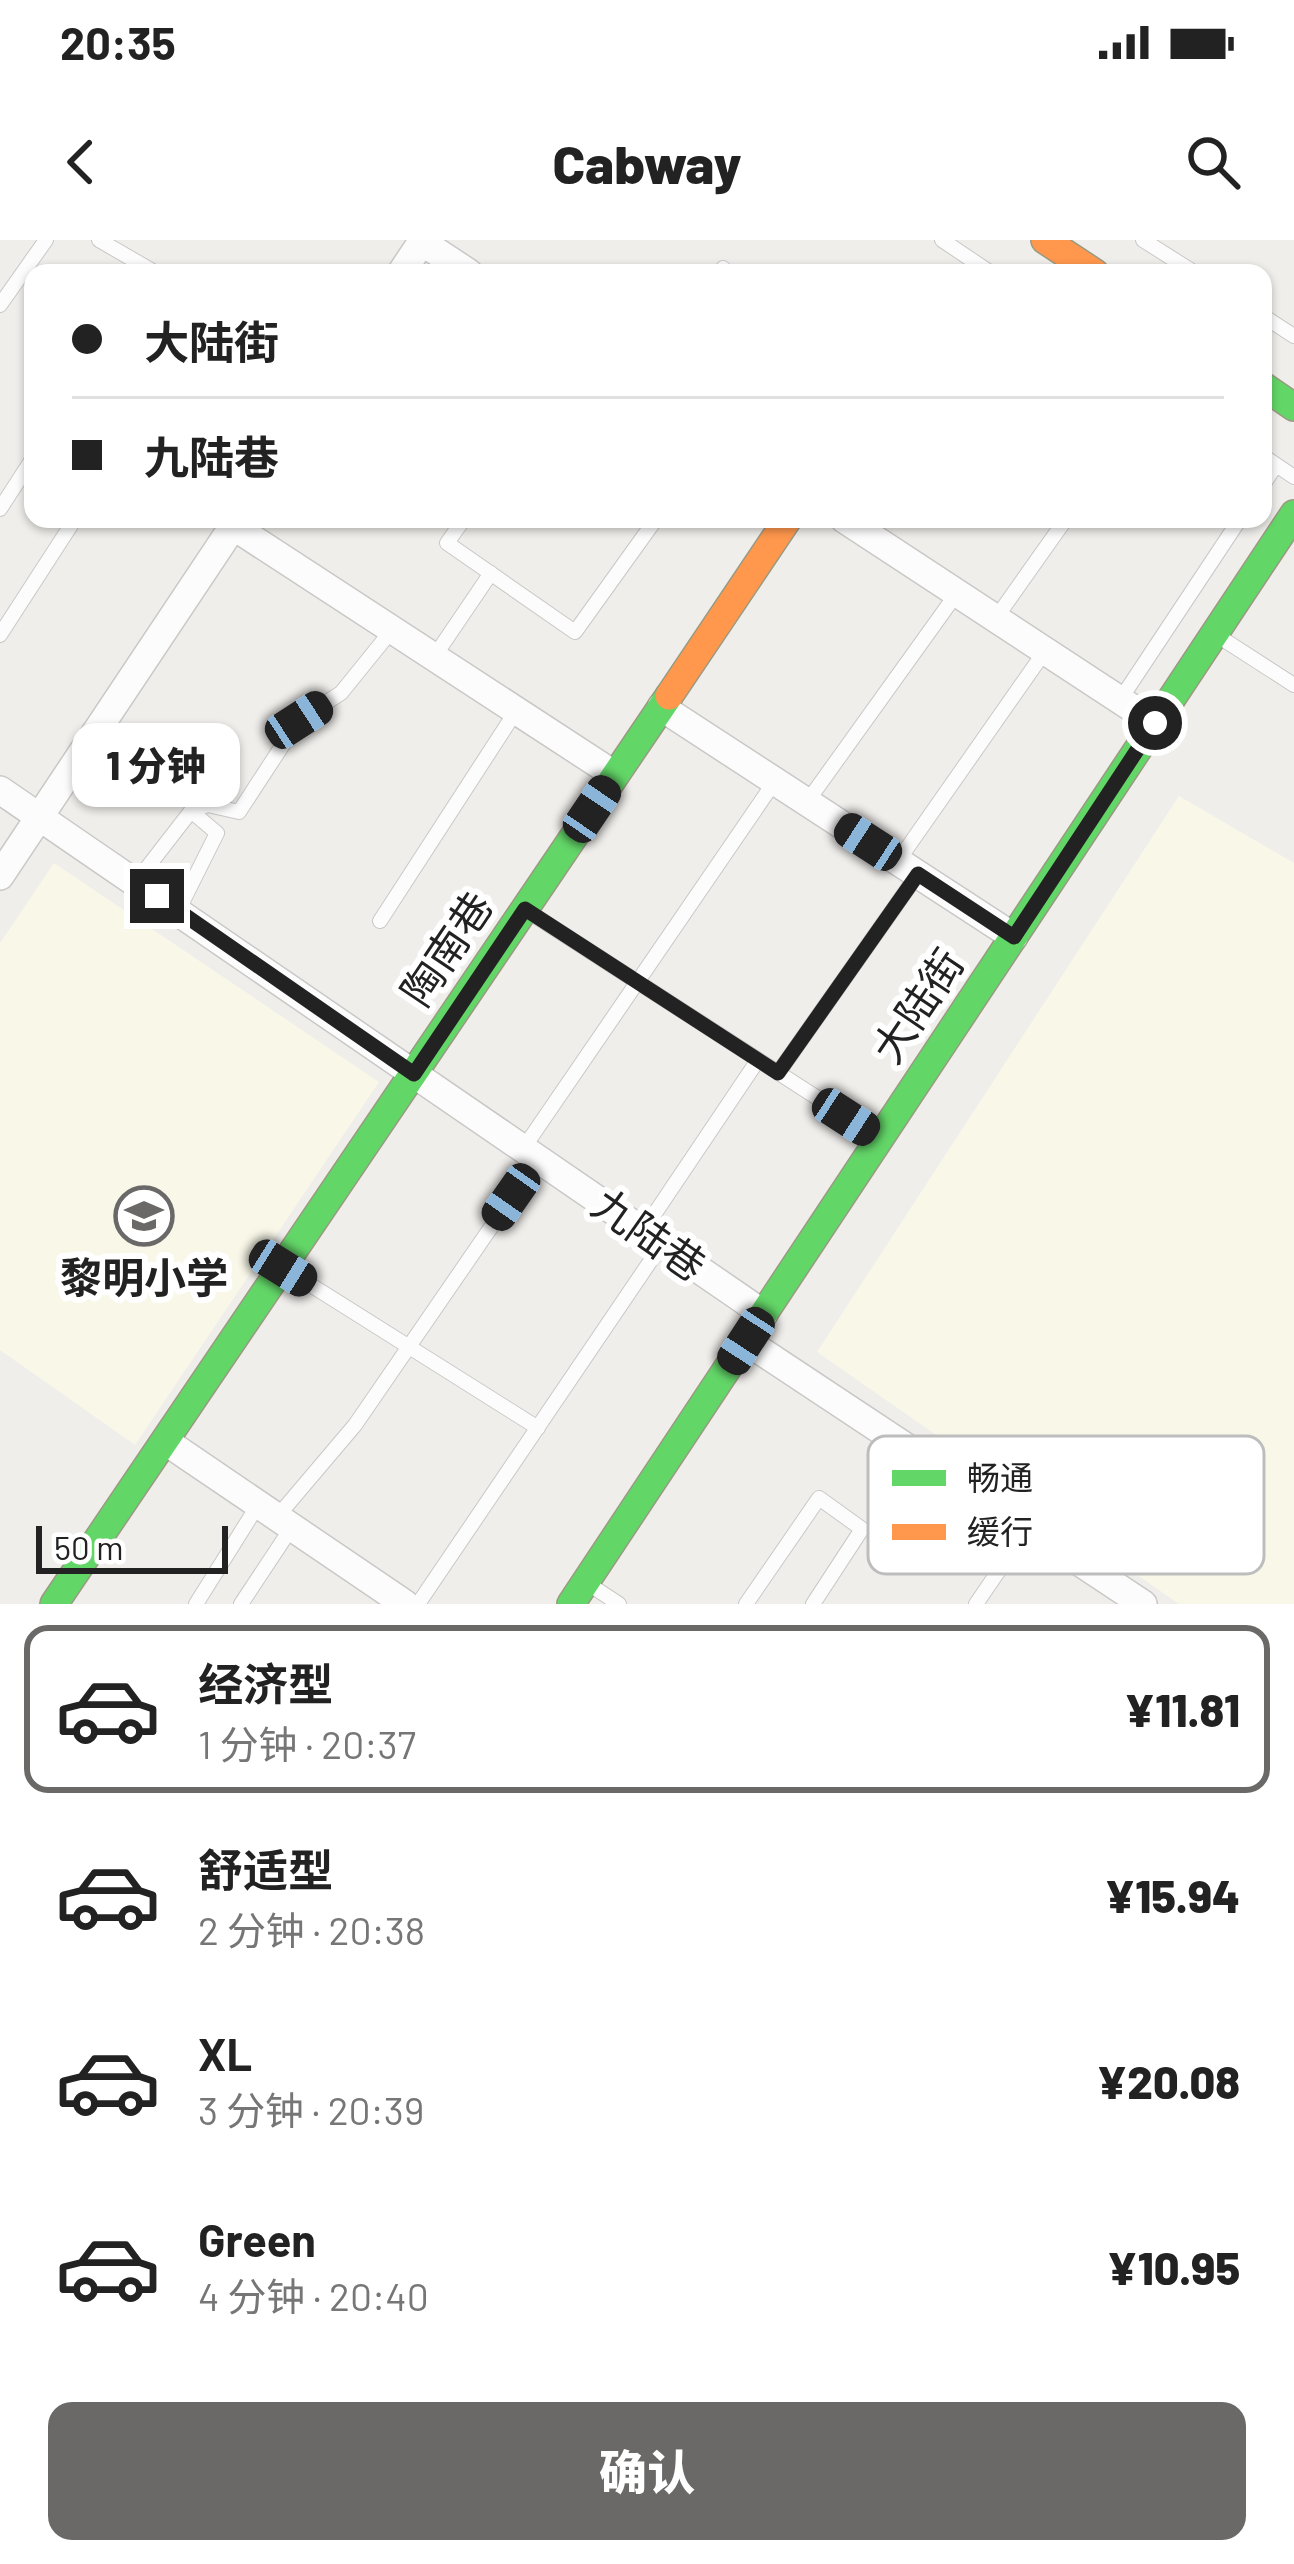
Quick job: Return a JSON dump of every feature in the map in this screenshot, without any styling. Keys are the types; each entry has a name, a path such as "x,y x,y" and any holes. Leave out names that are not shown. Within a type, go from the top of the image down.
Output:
{"street":[{"path":"1046,240 1082,264"},
{"path":"423,241 456,264"},
{"name":"大陆街","path":"579,1593 1294,514"},
{"path":"0,876 232,528"},
{"path":"242,528 615,775"},
{"name":"陶南巷","path":"54,1604 782,528"},
{"path":"858,528 1155,723"},
{"path":"661,706 1014,937"},
{"name":"九陆巷","path":"0,790 764,1314"},
{"path":"746,1341 889,1436"},
{"path":"165,1441 405,1604"},
{"path":"1097,1574 1142,1604"}],"lane":[{"path":"99,240 140,264"},
{"path":"942,240 978,264"},
{"path":"1143,240 1181,264"},
{"path":"0,305 24,271"},
{"path":"0,509 24,474"},
{"path":"0,635 69,528"},
{"path":"458,528 447,543 575,632 650,528"},
{"path":"996,618 1060,528"},
{"path":"1120,700 1234,528"},
{"path":"434,657 491,573"},
{"path":"807,802 957,592"},
{"path":"136,882 191,812 208,805 239,812 299,720 341,693 392,630"},
{"path":"1215,634 1294,686"},
{"path":"778,1073 1046,651"},
{"path":"380,921 516,711"},
{"path":"196,1604 356,1425 639,983 775,781"},
{"path":"178,911 217,833 191,812"},
{"path":"525,909 880,1138"},
{"path":"418,1604 538,1428 758,1060"},
{"path":"283,1268 538,1428"},
{"path":"746,1604 819,1498 862,1528 813,1604"},
{"path":"241,1604 276,1516"},
{"path":"976,1604 997,1574"},
{"path":"579,1593 619,1604"}],"shaded area":[{"path":"1179,796 1294,863 1294,1604 1179,1604 1136,1574 1264,1574 1264,1436 938,1436 817,1352"},
{"name":"黎明小学","path":"54,863 379,1082 135,1445 0,1350 0,943"}],"traffic: fast":[{"path":"1272,392 1294,407"},
{"path":"571,1604 1294,514"},
{"path":"54,1604 669,696"}],"traffic: slow":[{"path":"1045,240 1081,264"},
{"path":"669,696 782,528"}],"place":[{"name":"黎明小学","path":"144,1216"}],"route":[{"path":"157,896 414,1074 525,909 778,1073 918,874 1014,937 1155,723"}]}
